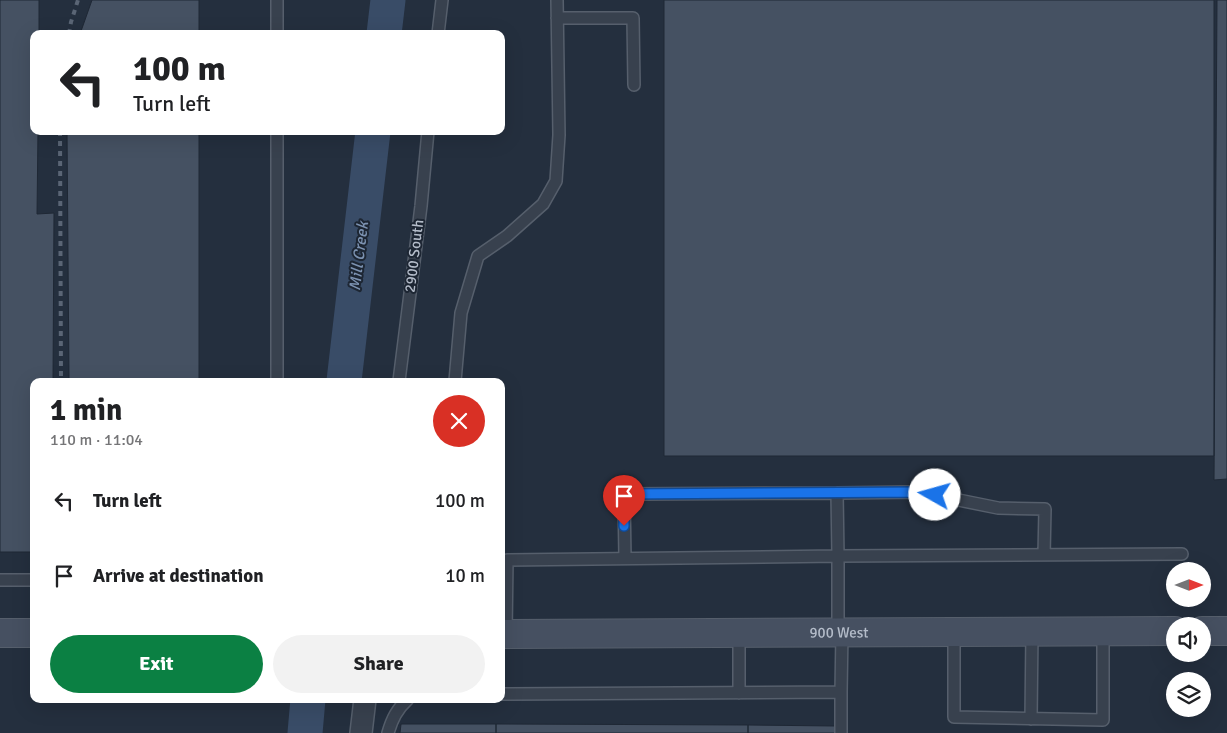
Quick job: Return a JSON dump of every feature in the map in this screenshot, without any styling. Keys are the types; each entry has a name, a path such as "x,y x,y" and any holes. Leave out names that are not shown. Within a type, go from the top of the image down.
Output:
{"main road":[{"path":"1211,631 1227,631"},
{"name":"900 West","path":"505,634 1166,632"},
{"path":"0,633 30,633"}],"street":[{"path":"361,733 365,703"}],"lane":[{"path":"277,0 277,30"},
{"path":"438,30 442,0"},
{"path":"455,378 461,313 478,256 507,236 543,204 556,180 559,135 557,0"},
{"path":"557,18 634,18 634,85"},
{"path":"277,135 277,378"},
{"name":"2900 South","path":"399,378 428,135"},
{"path":"625,558 624,494 919,492 998,508 1045,509 1044,555"},
{"path":"837,493 842,692 841,733"},
{"path":"505,556 625,558 1182,554"},
{"path":"0,580 30,580"},
{"path":"954,632 954,717 1103,720 1104,632"},
{"path":"1031,718 1032,632"},
{"path":"739,633 739,693"},
{"path":"505,694 842,692"},
{"path":"390,728 399,707 404,703"}],"building":[{"path":"0,0 39,0 39,30 30,30 30,135 38,135 37,214 54,213 53,378 30,378 30,552 0,552"},
{"path":"92,0 199,0 199,30 81,30"},
{"path":"664,0 1214,0 1214,456 664,456"},
{"path":"1217,0 1227,0 1227,479 1214,480"},
{"path":"67,135 199,135 199,378 69,378"},
{"path":"401,724 496,724 496,733 400,733"},
{"path":"496,724 748,725 748,733 496,733"},
{"path":"748,725 835,726 835,733 748,733"}],"waterway":[{"name":"Mill Creek","path":"384,30 388,0"},
{"name":"Mill Creek","path":"344,378 373,135"},
{"name":"Mill Creek","path":"305,733 308,703"}],"railway":[{"path":"70,30 78,0"},
{"path":"60,135 61,378"}],"route":[{"path":"624,526 624,494 919,492 935,495"}]}
